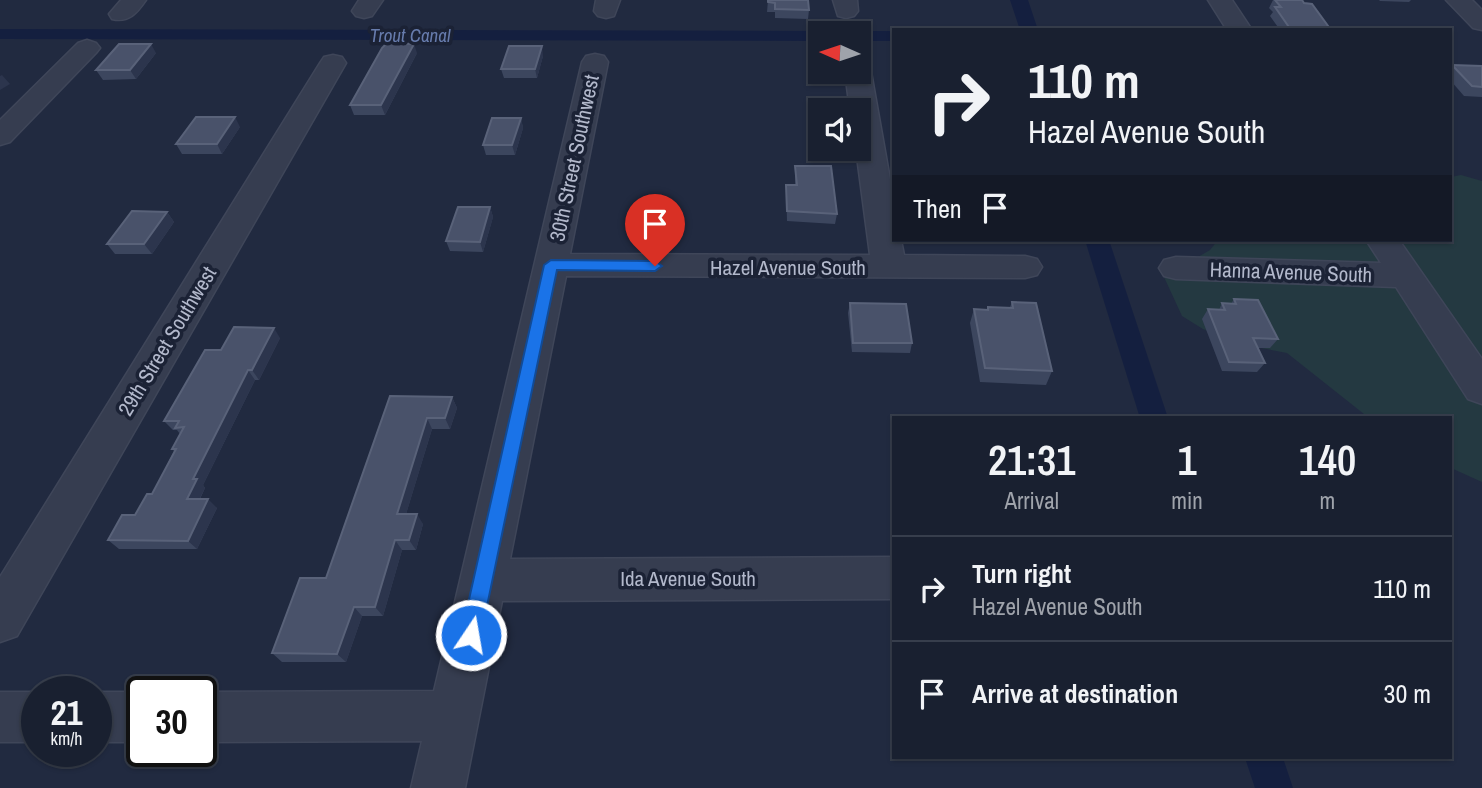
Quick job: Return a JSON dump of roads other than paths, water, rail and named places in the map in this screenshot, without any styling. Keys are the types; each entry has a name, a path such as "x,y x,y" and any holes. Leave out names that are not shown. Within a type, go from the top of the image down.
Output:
{"street":[{"path":"1220,0 1239,28"},
{"path":"1458,0 1482,23"},
{"path":"0,136 87,47"},
{"name":"30th Street Southwest","path":"438,788 594,62"},
{"name":"29th Street Southwest","path":"0,620 333,63"},
{"path":"860,84 889,267"},
{"path":"1383,242 1479,379"},
{"name":"Hazel Avenue South","path":"551,265 1025,267"},
{"name":"Hanna Avenue South","path":"1176,268 1406,276"},
{"name":"Ida Avenue South","path":"483,580 892,578"},
{"path":"217,717 453,716"},
{"path":"0,717 21,717"}],"waterway":[{"path":"1019,0 1028,28"},
{"name":"Trout Canal","path":"0,34 808,36"},
{"name":"Trout Canal","path":"872,36 892,36"},
{"path":"1098,242 1153,416"},
{"path":"1264,759 1274,788"}]}
